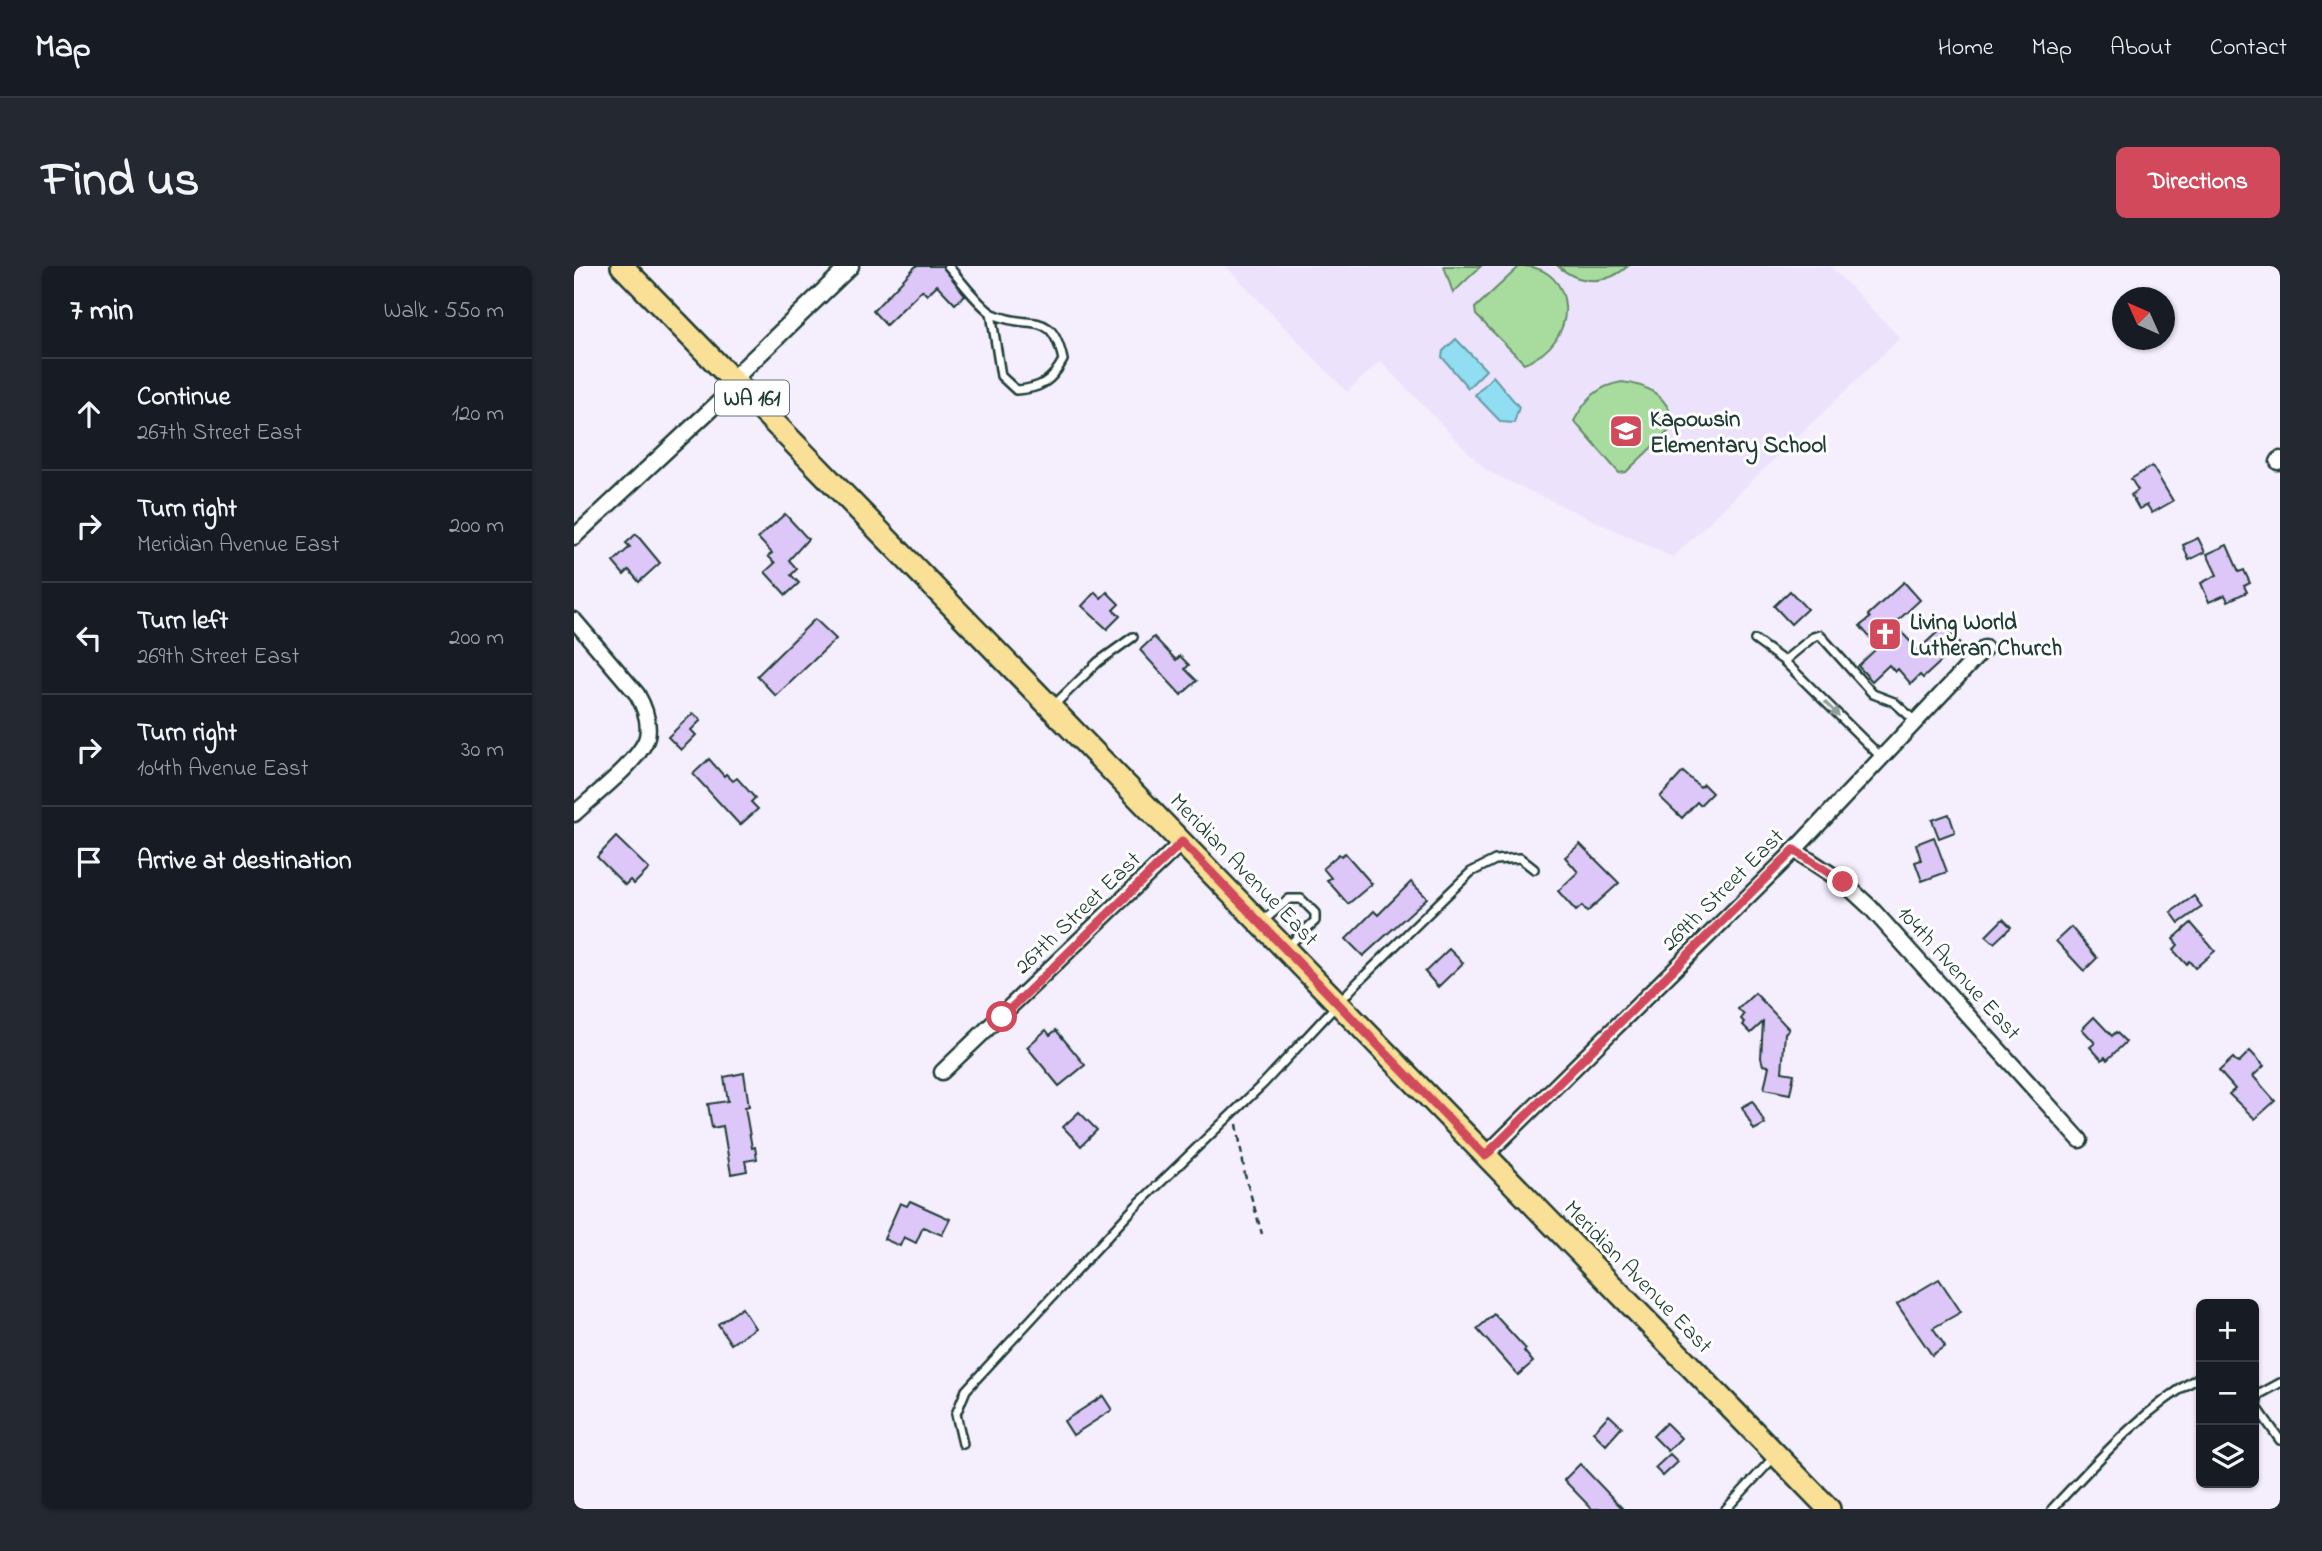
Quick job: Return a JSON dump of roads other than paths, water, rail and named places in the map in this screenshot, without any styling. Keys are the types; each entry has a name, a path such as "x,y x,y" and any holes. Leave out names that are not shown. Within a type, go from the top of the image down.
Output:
{"main road":[{"name":"Meridian Avenue East","path":"622,266 1829,1509"}],"street":[{"path":"574,537 736,381 850,266"},
{"path":"574,620 636,694 644,707 647,736 640,751 574,814"},
{"name":"269th Street East","path":"1485,1156 1794,850 1984,648"},
{"name":"267th Street East","path":"942,1072 1182,842"},
{"name":"104th Avenue East","path":"1794,850 1843,882 1870,906 2080,1140"}],"lane":[{"path":"948,266 991,313 1000,376 1016,390 1034,389 1054,377 1063,360 1057,335 1043,324 991,313"},
{"path":"1784,661 1813,636 1820,635 1873,694 1894,702 1914,720"},
{"path":"1052,706 1098,662 1133,637"},
{"path":"1755,640 1784,661 1880,756"},
{"path":"963,1444 956,1414 966,1390 1134,1208 1235,1111 1471,872 1495,860 1520,858 1534,869"},
{"path":"1260,924 1289,899 1301,899 1315,913 1315,921 1285,949"},
{"path":"2052,1509 2131,1425 2171,1393 2196,1379"},
{"path":"2259,1393 2280,1383"},
{"path":"2259,1410 2280,1440"},
{"path":"1726,1509 1776,1455"}],"water":[{"path":"1456,339 1486,370 1468,388 1442,357 1443,351"},
{"path":"1493,376 1519,407 1514,423 1501,422 1475,395"}],"place":[{"name":"Kapowsin Elementary School","path":"1626,431"},
{"name":"Living World Lutheran Church","path":"1885,634"}]}
